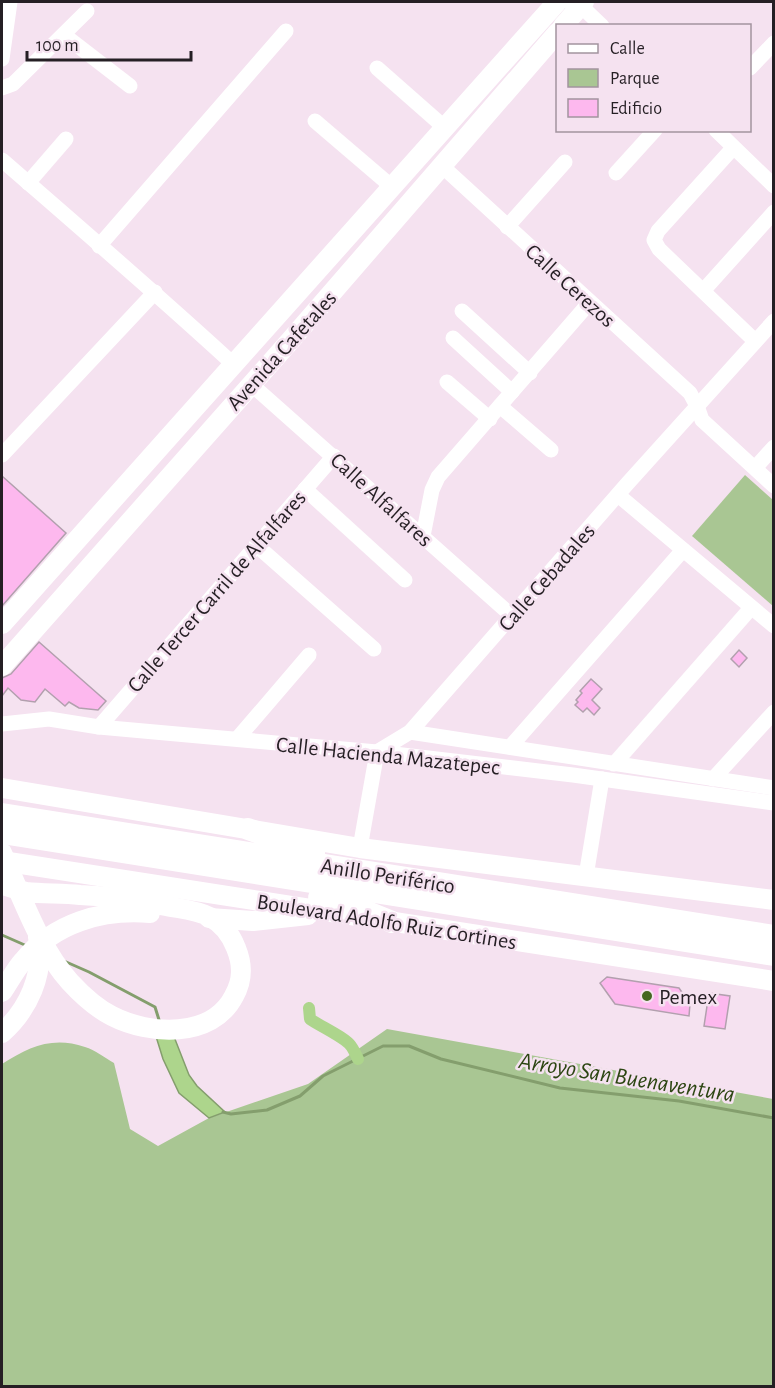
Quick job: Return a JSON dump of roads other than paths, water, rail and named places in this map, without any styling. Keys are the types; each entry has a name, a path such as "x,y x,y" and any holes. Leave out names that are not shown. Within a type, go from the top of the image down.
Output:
{"highway":[{"name":"Anillo Periférico","path":"2,814 774,936"},
{"path":"248,829 366,871"},
{"name":"Anillo Periférico","path":"2,833 774,955"},
{"path":"223,868 278,888 350,905 392,922"}],"main road":[{"name":"Avenida Cafetales","path":"2,624 232,363 557,2"},
{"path":"564,24 578,3"},
{"name":"Avenida Cafetales","path":"2,666 290,341 436,161 556,34"},
{"path":"2,633 436,161 521,41"},
{"path":"271,320 268,334 272,342 283,345 290,341"},
{"path":"2,656 187,445 237,399"},
{"path":"2,788 360,848 774,900"},
{"path":"2,853 36,926 46,949 66,977 90,1001 112,1016 137,1025 172,1029 200,1025 221,1013 236,992 242,970 239,955 228,933 216,921 203,914 120,898 26,892 2,885"},
{"name":"Boulevard Adolfo Ruiz Cortines","path":"2,861 774,981"},
{"path":"2,992 23,960 44,941 61,929 93,917 137,912 253,921 322,912"},
{"path":"2,1033 21,1013 37,977 40,947 36,926"}],"street":[{"path":"2,59 10,2"},
{"path":"578,3 600,24"},
{"path":"2,88 13,84 87,11"},
{"path":"99,246 286,31"},
{"path":"64,35 130,86"},
{"path":"751,67 774,43"},
{"path":"377,68 444,127"},
{"path":"315,122 391,186"},
{"path":"616,173 653,132"},
{"path":"718,132 773,184"},
{"path":"28,183 66,139"},
{"path":"734,148 658,231 654,240 659,249 755,341"},
{"path":"2,160 155,292 232,363"},
{"name":"Calle Cerezos","path":"436,161 690,393 702,420 774,486"},
{"path":"507,227 565,162"},
{"path":"703,291 774,212"},
{"path":"2,455 155,292"},
{"path":"423,537 432,490 438,477 590,302"},
{"path":"462,311 530,373"},
{"name":"Calle Cebadales","path":"377,752 410,732 774,321"},
{"path":"453,338 512,392"},
{"path":"447,382 490,419"},
{"name":"Calle Alfalfares","path":"252,384 512,616"},
{"path":"501,406 551,450"},
{"path":"755,468 774,447"},
{"name":"Calle Tercer Carril de Alfalfares","path":"99,727 333,456"},
{"path":"305,489 405,580"},
{"path":"618,495 774,626"},
{"path":"256,545 374,649"},
{"path":"510,747 683,550"},
{"path":"615,764 751,608"},
{"path":"237,739 309,655"},
{"path":"713,779 774,712"},
{"name":"Calle Hacienda Mazatepec","path":"2,724 49,719 99,727 377,752 602,779 769,795"},
{"name":"Calle Hacienda Mazatepec","path":"410,732 713,779 769,795"},
{"path":"360,848 377,752"},
{"path":"573,775 574,757"},
{"path":"586,876 602,779"}],"waterway":[{"name":"Arroyo San Buenaventura","path":"2,935 27,946"},
{"name":"Arroyo San Buenaventura","path":"64,961 155,1007 160,1023"},
{"path":"309,1008 310,1019 348,1043 358,1059"},
{"name":"Arroyo San Buenaventura","path":"223,1112 231,1114 267,1110 300,1096 323,1076 383,1046 409,1046 441,1059 560,1088 679,1101 774,1118"}],"place":[{"name":"Pemex","path":"647,996"}]}
